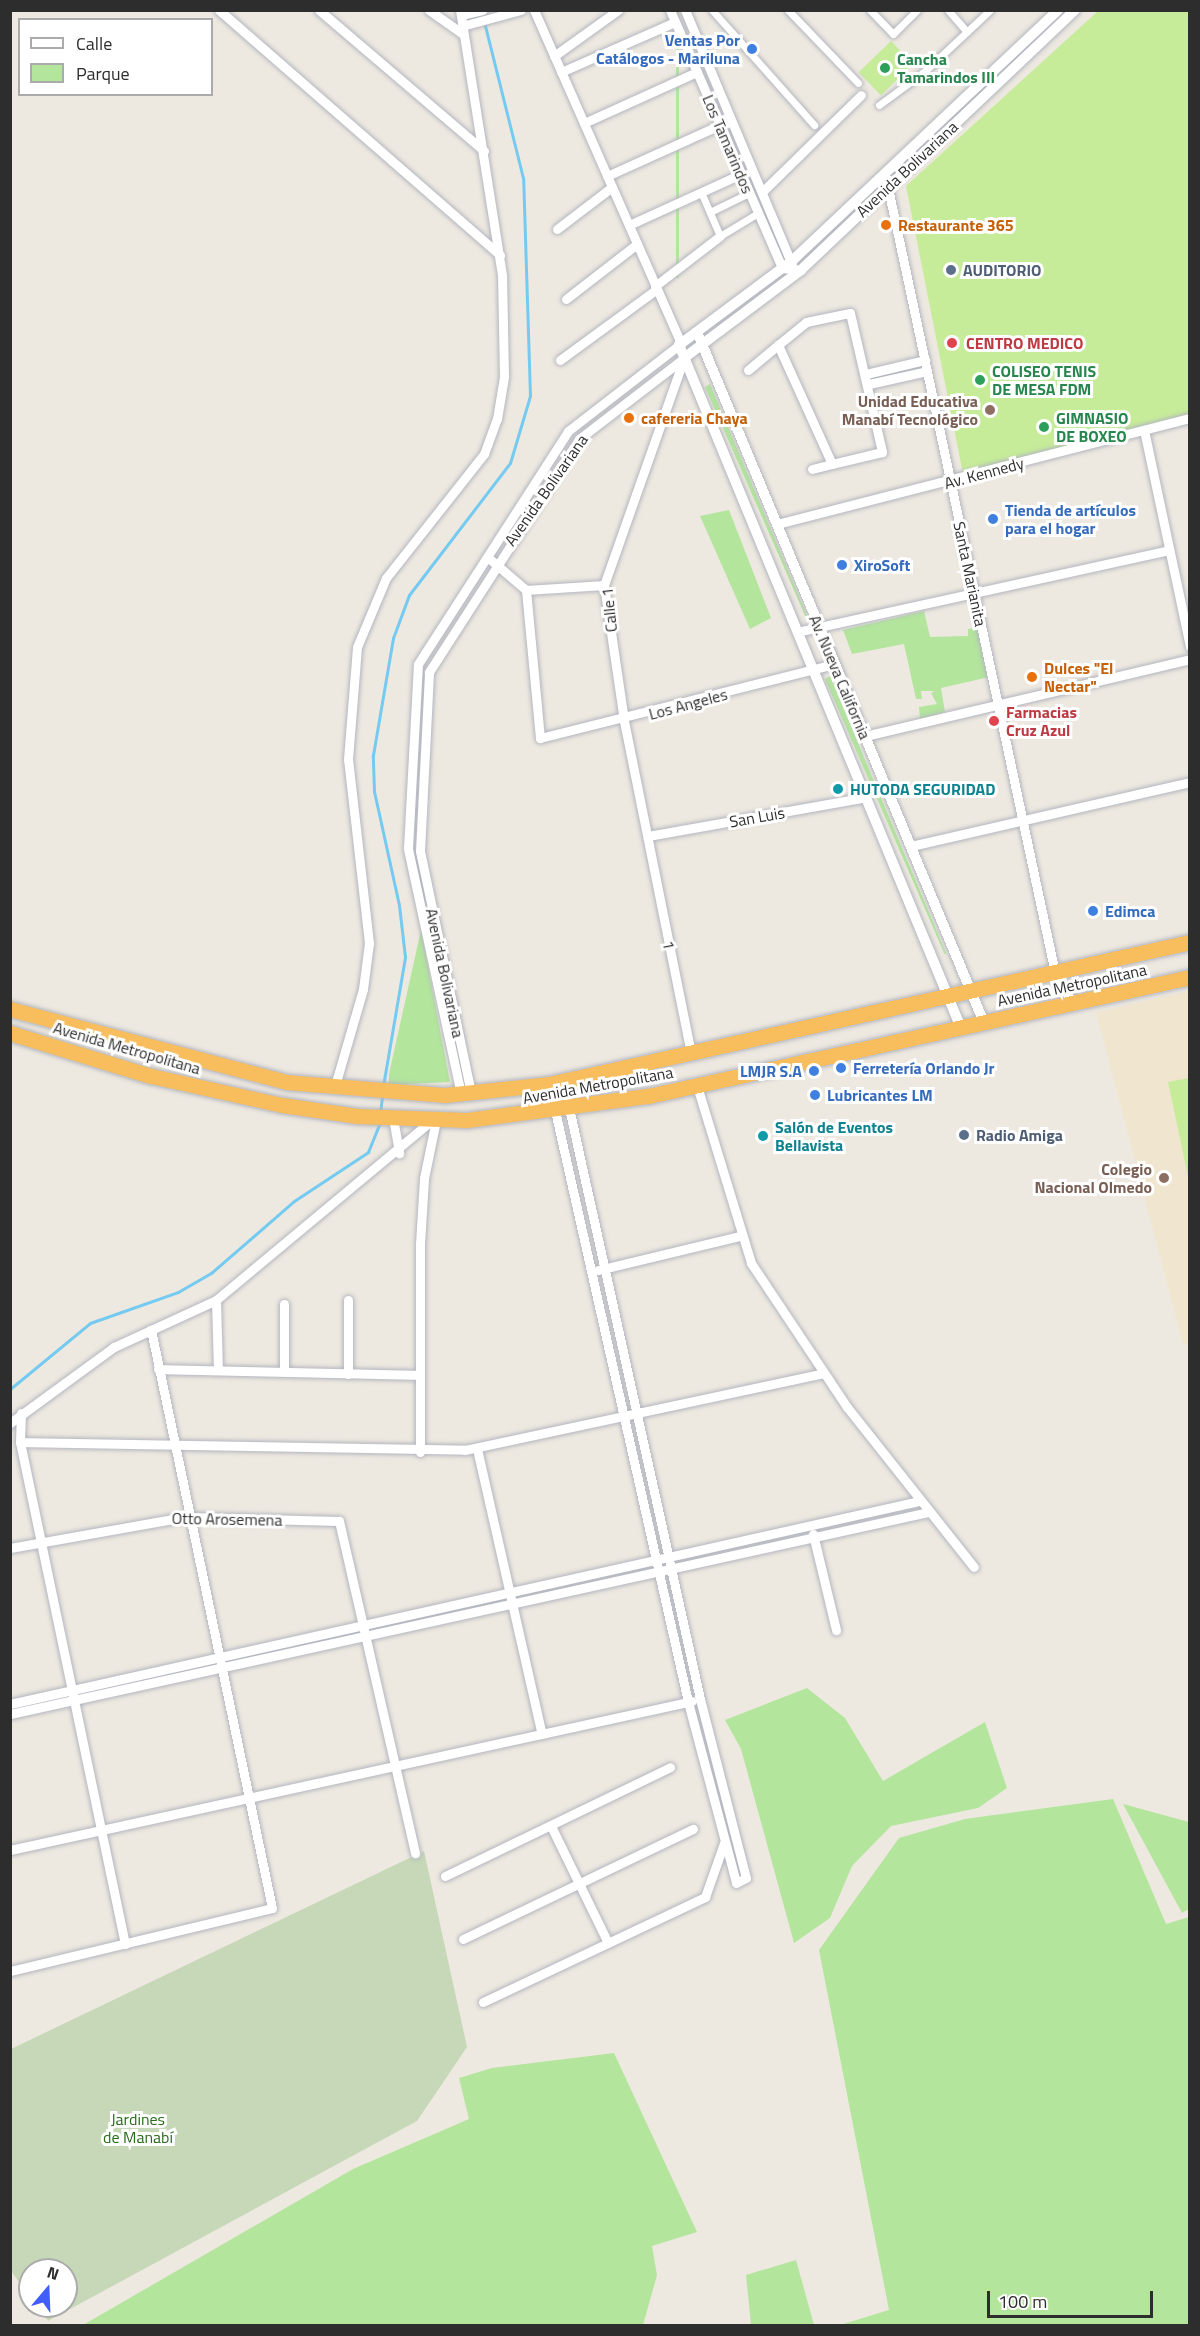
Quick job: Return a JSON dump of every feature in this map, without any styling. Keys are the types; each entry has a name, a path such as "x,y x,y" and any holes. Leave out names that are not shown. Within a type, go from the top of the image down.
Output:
{"highway":[{"name":"Avenida Metropolitana","path":"16,1011 165,1054 334,1089 391,1094 466,1093 556,1083 950,999 1190,942"},
{"name":"Avenida Metropolitana","path":"13,1034 198,1087 357,1116 434,1120 561,1111 697,1086 1190,977"},
{"path":"13,1034 16,1011"}],"street":[{"path":"219,10 500,255"},
{"path":"319,10 484,151"},
{"path":"429,10 463,30 521,10"},
{"path":"334,1089 363,989 369,943 348,770 353,663 382,585 473,472 493,433 505,354 500,255 460,13 482,10"},
{"path":"534,10 680,345"},
{"path":"554,56 618,10"},
{"name":"Los Tamarindos","path":"670,10 758,213 791,269"},
{"name":"Los Tamarindos","path":"685,10 763,191 791,269"},
{"path":"712,10 814,125"},
{"path":"788,10 858,83"},
{"path":"870,10 892,34 917,10"},
{"path":"948,10 968,32"},
{"path":"879,105 968,32 990,10"},
{"name":"Avenida Bolivariana","path":"466,1093 411,870 408,806 418,664 485,555 575,424 697,332 791,269 885,174 1058,10"},
{"name":"Avenida Bolivariana","path":"466,1093 423,872 419,815 429,672 495,564 586,431 702,344 888,188 1075,10"},
{"path":"561,72 675,22"},
{"path":"584,123 697,72"},
{"path":"763,191 861,95"},
{"path":"607,176 720,125"},
{"path":"629,225 741,174"},
{"name":"Santa Marianita","path":"885,174 1055,973 1073,1004"},
{"path":"557,229 612,187"},
{"path":"701,192 720,236"},
{"path":"710,212 749,193"},
{"path":"560,360 720,236 758,213"},
{"path":"566,299 637,244"},
{"path":"748,370 806,322 850,313 869,384 882,452 812,469"},
{"name":"Av. Nueva California","path":"697,332 984,1023"},
{"name":"Av. Nueva California","path":"680,345 961,1028"},
{"path":"778,345 832,464"},
{"name":"Calle 1","path":"648,836 624,721 604,585 684,358"},
{"path":"866,374 925,360"},
{"path":"869,384 927,371"},
{"name":"Av. Kennedy","path":"777,524 951,482 1190,418"},
{"path":"1144,430 1190,646"},
{"path":"797,632 1169,550"},
{"path":"485,555 526,590 604,585"},
{"name":"Los Angeles","path":"526,590 540,738 624,721 835,664"},
{"path":"865,736 998,706 1190,658"},
{"path":"911,846 1190,782"},
{"name":"San Luis","path":"648,836 866,797"},
{"name":"1","path":"648,836 691,1053"},
{"path":"556,1083 561,1111 603,1269 700,1700 746,1878 736,1884 688,1702 589,1272 556,1083"},
{"path":"697,1086 740,1236 756,1272 823,1373 919,1501 974,1568"},
{"path":"391,1118 399,1153"},
{"path":"10,1423 89,1362 150,1330 216,1300 399,1153 434,1120"},
{"path":"420,1452 421,1215 434,1120"},
{"path":"589,1272 740,1236"},
{"path":"216,1300 218,1370"},
{"path":"348,1300 348,1374"},
{"path":"284,1304 284,1371"},
{"path":"10,1971 272,1908 187,1518 150,1330"},
{"path":"158,1369 419,1375"},
{"path":"20,1442 173,1444 420,1452 477,1449 636,1416 823,1373"},
{"path":"21,1413 20,1442 125,1944"},
{"path":"477,1449 542,1734"},
{"path":"10,1704 217,1656 656,1562 919,1501"},
{"path":"10,1714 511,1604 659,1574 929,1512"},
{"name":"Otto Arosemena","path":"10,1548 187,1518 339,1521 362,1625"},
{"path":"810,1526 836,1630"},
{"path":"362,1625 415,1853"},
{"path":"10,1850 247,1796 700,1700"},
{"path":"445,1876 670,1767"},
{"path":"550,1826 608,1943"},
{"path":"463,1939 693,1829"},
{"path":"483,2002 705,1897 724,1843"}],"shaded area":[{"name":"Colegio Nacional Olmedo","path":"1189,991 1189,1344 1183,1345 1096,1012"}],"green space":[{"path":"676,11 679,11 679,278 676,278"},
{"path":"1098,11 1189,11 1189,414 963,474 906,186"},
{"name":"Cancha Tamarindos III","path":"891,41 913,64 881,95 859,72"},
{"path":"710,384 808,618 807,620 705,387"},
{"path":"729,510 771,618 750,629 700,516"},
{"path":"924,611 930,637 968,636 968,629 979,627 989,677 941,688 945,712 920,719 919,707 937,704 931,693 935,691 921,691 922,699 916,699 904,644 852,654 843,630"},
{"path":"830,676 946,953 945,955 825,679"},
{"path":"421,930 450,1082 389,1085 389,1074"},
{"path":"1190,1078 1189,1181 1168,1082"},
{"path":"807,1688 845,1718 883,1781 985,1722 1007,1788 978,1808 891,1826 852,1866 830,1918 794,1943 741,1749 725,1720"},
{"path":"1113,1799 1166,1924 1189,1917 1189,2325 840,2325 889,2310 819,1950 899,1838 965,1819"},
{"path":"1123,1804 1189,1822 1189,1909 1182,1913"},
{"name":"Jardines de Manabí","path":"424,1851 467,2047 417,2121 78,2305 78,2258 18,2258 18,2281 11,2271 11,2049"},
{"path":"614,2053 697,2232 652,2246 657,2275 643,2325 83,2325 353,2169 469,2119 459,2078 492,2068"},
{"path":"796,2260 814,2325 751,2325 746,2275"}],"waterway":[{"path":"383,1086 405,957 399,905 374,791 373,755 393,638 409,595 510,463 530,396 523,178 484,21"},
{"path":"380,1113 382,1096"},
{"path":"10,1389 90,1323 178,1292 211,1273 294,1201 368,1152 380,1123"}],"place":[{"name":"Ventas Por Catálogos - Mariluna","path":"752,49"},
{"name":"Cancha Tamarindos III","path":"885,68"},
{"name":"Restaurante 365","path":"886,225"},
{"name":"AUDITORIO","path":"951,270"},
{"name":"CENTRO MEDICO","path":"952,343"},
{"name":"COLISEO TENIS DE MESA FDM","path":"980,380"},
{"name":"Unidad Educativa Manabí Tecnológico","path":"990,410"},
{"name":"cafereria Chaya","path":"629,418"},
{"name":"GIMNASIO DE BOXEO","path":"1044,427"},
{"name":"Tienda de artículos para el hogar","path":"993,519"},
{"name":"XiroSoft","path":"842,565"},
{"name":"Dulces \"El Nectar\"","path":"1032,677"},
{"name":"Farmacias Cruz Azul","path":"994,721"},
{"name":"HUTODA SEGURIDAD","path":"838,789"},
{"name":"Edimca","path":"1093,911"},
{"name":"Ferretería Orlando Jr","path":"841,1068"},
{"name":"LMJR S.A","path":"814,1071"},
{"name":"Lubricantes LM","path":"815,1095"},
{"name":"Radio Amiga","path":"964,1135"},
{"name":"Salón de Eventos Bellavista","path":"763,1136"},
{"name":"Colegio Nacional Olmedo","path":"1164,1178"}]}
